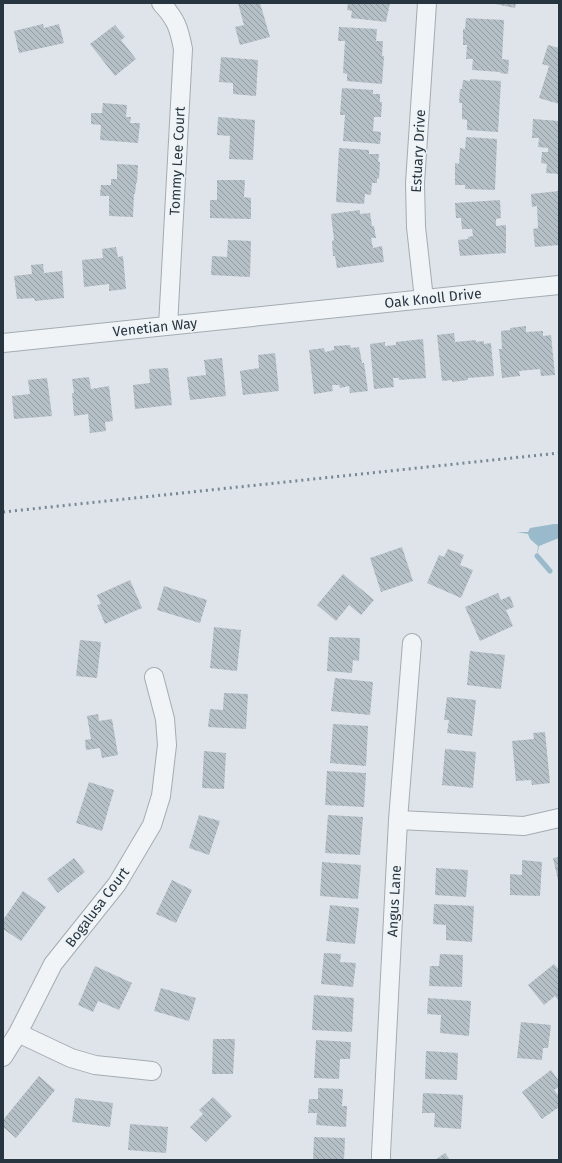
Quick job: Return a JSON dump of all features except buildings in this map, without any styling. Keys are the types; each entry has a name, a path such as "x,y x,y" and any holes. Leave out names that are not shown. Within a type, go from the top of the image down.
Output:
{"street":[{"name":"Tommy Lee Court","path":"161,3 171,14 178,27 183,49 168,326"},
{"name":"Estuary Drive","path":"424,299 416,227 416,183 427,3"},
{"name":"Oak Knoll Drive","path":"307,312 559,285"},
{"name":"Venetian Way","path":"3,343 307,312"},
{"name":"Angus Lane","path":"382,1160 381,1154 398,820 412,643"},
{"name":"Bogalusa Court","path":"3,1057 18,1033 53,964 118,884 152,825 161,796 167,746 165,719 154,677"},
{"path":"398,820 524,826 559,818"},
{"path":"18,1033 71,1058 95,1065 152,1071"}],"water":[{"path":"559,524 559,538 539,546 537,556 538,546 530,539 528,534 517,532 528,532 530,528"}],"waterway":[{"path":"537,556 550,571"}],"railway":[{"path":"3,512 559,453"}]}
